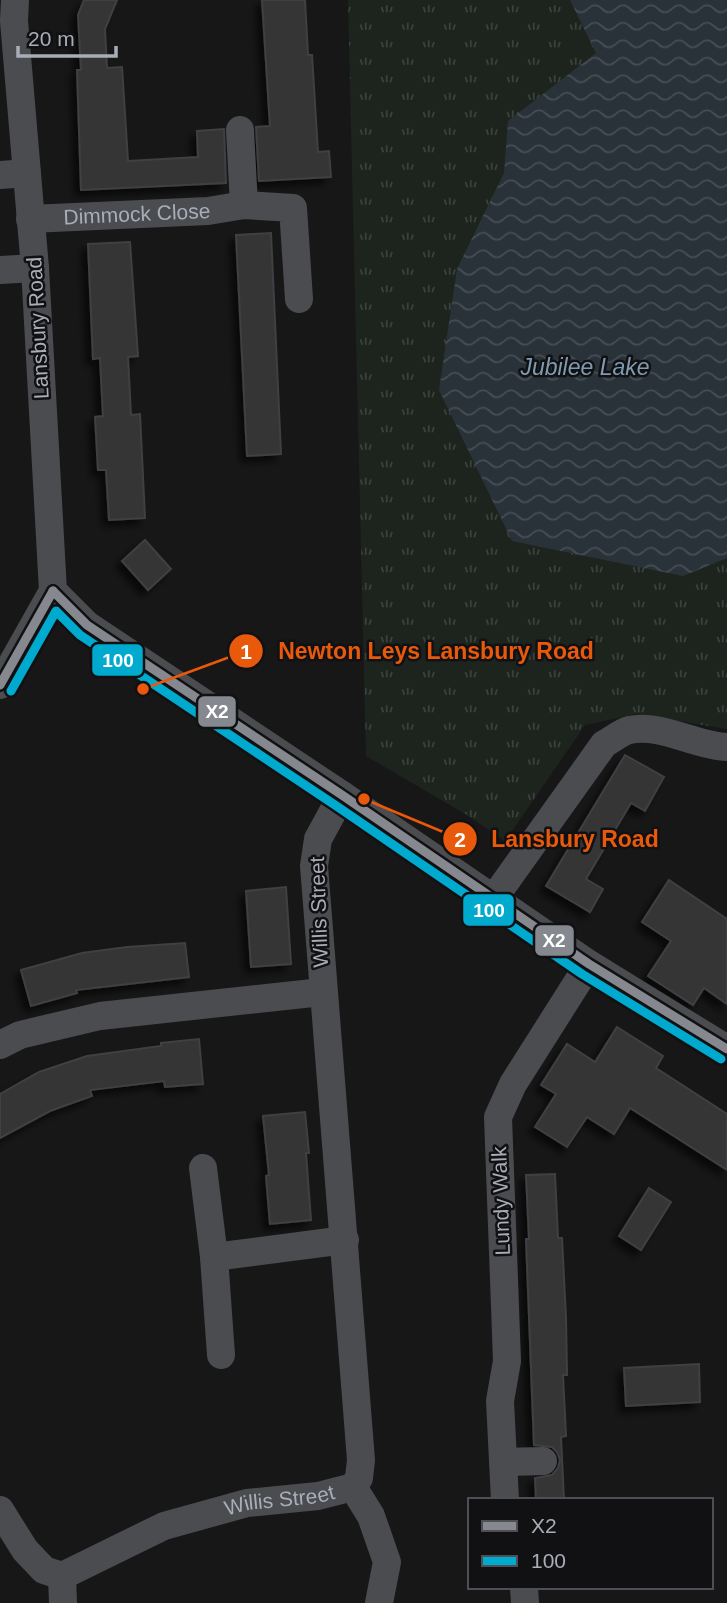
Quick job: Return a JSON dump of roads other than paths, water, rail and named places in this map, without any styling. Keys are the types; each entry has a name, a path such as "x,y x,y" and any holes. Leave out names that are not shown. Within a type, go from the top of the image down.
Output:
{"street":[{"name":"Lansbury Road","path":"15,0 13,174 30,219 35,268 53,590"},
{"path":"240,130 244,205"},
{"name":"Dimmock Close","path":"30,219 208,211 244,205 293,208 299,299"},
{"path":"0,270 35,268"},
{"path":"0,685 53,590 87,625 589,964 727,1049"},
{"path":"494,898 604,744 628,730 656,731 710,746 727,747"},
{"name":"Willis Street","path":"0,1510 25,1550 62,1589 164,1526 247,1503 318,1496 353,1487 359,1478 361,1460 345,1240 322,992 314,866 318,839 342,795"},
{"name":"Lundy Walk","path":"505,1498 500,1401 507,1361 498,1117 513,1084 589,964"},
{"name":"Willis Street","path":"0,1045 20,1035 100,1016 322,992"},
{"path":"203,1168 214,1257 221,1355"},
{"path":"214,1257 345,1240"},
{"path":"503,1462 543,1461"},
{"path":"353,1487 371,1516 387,1562 379,1603"}],"water":[{"name":"Jubilee Lake","path":"570,0 727,0 727,558 683,576 512,541 439,390 457,269 504,173 508,121 596,53"}],"place":[{"name":"Newton Leys Lansbury Road","path":"143,689"},
{"name":"Lansbury Road","path":"364,799"}]}
